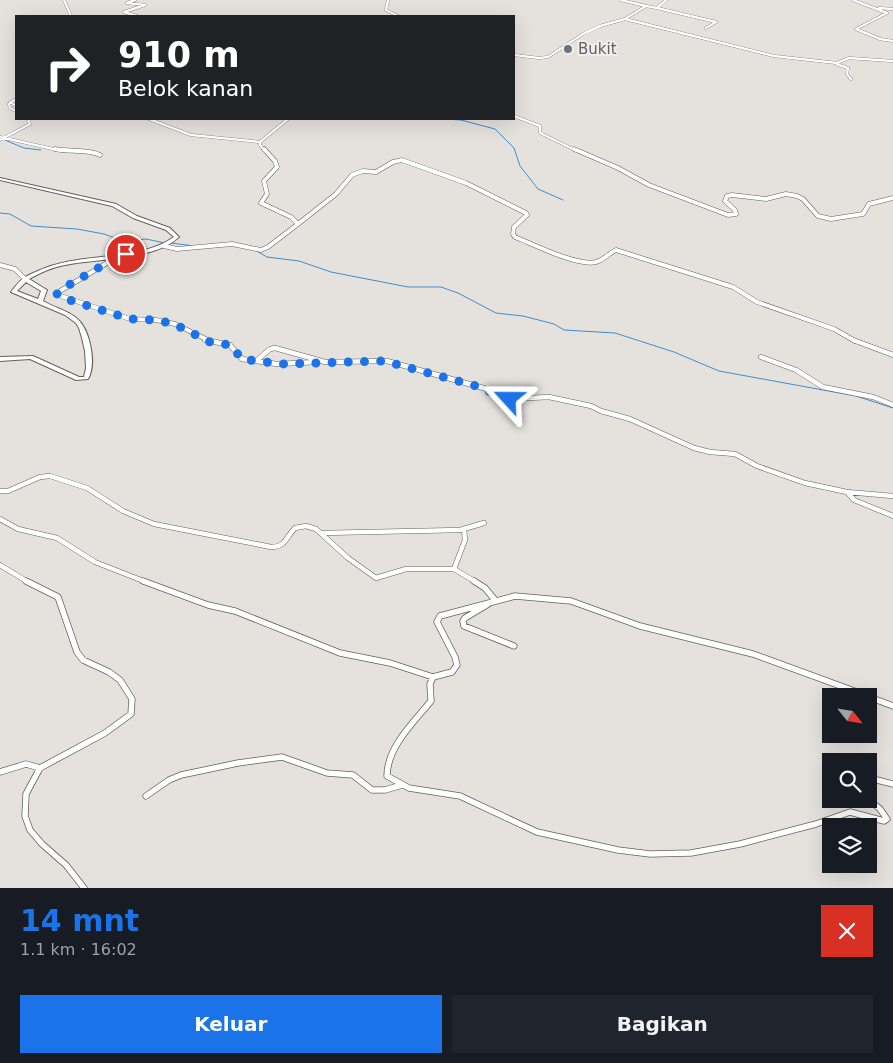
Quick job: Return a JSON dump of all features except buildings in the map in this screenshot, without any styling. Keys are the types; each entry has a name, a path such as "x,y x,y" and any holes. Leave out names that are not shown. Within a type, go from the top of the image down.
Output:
{"street":[{"path":"64,0 71,15"},
{"path":"134,15 124,12 146,5 127,3 135,0"},
{"path":"388,0 386,10 396,15"},
{"path":"621,0 716,22 706,28"},
{"path":"657,8 666,0"},
{"path":"853,0 887,14 856,29 880,39 893,41"},
{"path":"515,55 544,58 592,30 625,19 646,6"},
{"path":"874,8 893,9"},
{"path":"625,19 780,57 809,58 835,62 848,68 846,74 851,79"},
{"path":"835,62 850,58 893,61"},
{"path":"10,102 15,100"},
{"path":"10,102 15,105"},
{"path":"10,102 10,108 15,110"},
{"path":"515,116 540,126 540,133 548,138 618,168 645,183 728,215 736,214 735,210 725,201 727,196 732,195 766,198 786,194 797,196 803,198 818,216 831,219 863,214 869,204 893,198"},
{"path":"0,139 30,124 28,120"},
{"path":"152,120 191,135 260,142 287,120"},
{"path":"5,138 55,150 95,152 100,155"},
{"path":"260,142 260,145 275,161 277,167 264,181 263,188 267,194 261,203 291,217 298,224"},
{"path":"164,246 177,249 232,244 261,250 268,247 336,194 352,175 363,171 376,172 393,162 402,160 466,182 526,213 527,216 513,229 515,237 582,262 596,262 616,250 666,264 733,287 757,302 834,329 859,343 893,355"},
{"path":"0,179 114,205 176,236 176,238 164,246 111,257 61,264 43,270 25,279 14,292 68,314 84,329 90,366 88,376 83,380 29,356 0,359"},
{"path":"111,257 110,261 67,286 58,295 130,319 156,320 174,324 210,342 230,345 241,358 281,364 384,361 487,389 492,394 509,399 549,397 584,404 630,419 694,448 710,452 735,454 757,466 805,483 847,492 893,496"},
{"path":"0,265 15,269 25,279 44,290 40,302"},
{"path":"257,360 270,349 275,348 325,362"},
{"path":"761,357 796,370 823,387 873,396 893,405"},
{"path":"0,491 8,491 46,475 87,488 124,511 150,523 274,547 286,543 290,532 298,527 306,526 322,533 348,558 376,578 400,570 454,569 485,588 495,600"},
{"path":"847,492 854,500 893,516"},
{"path":"0,520 18,528 57,538 101,565 152,585 208,605 235,611 340,653 433,676 452,672 457,665 455,657 440,630 437,619 442,615 495,600 522,595 571,601 640,626 753,654 846,688"},
{"path":"322,533 464,529 484,523"},
{"path":"454,569 465,540 464,529"},
{"path":"0,565 32,585 58,597 74,648 80,657 116,676 132,699 131,714 116,726 40,768 26,794 27,823 34,835 66,865 84,888"},
{"path":"495,600 465,618 462,624 466,628 514,646"},
{"path":"433,676 430,684 431,701 398,741 387,770 387,776 416,790 460,796 524,826 546,834 618,850 650,854 686,853 740,844 816,824 850,812 884,821 887,819 884,813 877,807"},
{"path":"878,700 893,706"},
{"path":"146,796 169,780 181,775 275,757 291,760 333,774 353,775 372,790 385,790 403,785"},
{"path":"0,772 26,764 33,764 40,768"},
{"path":"877,780 893,784"}],"waterway":[{"path":"461,120 495,129 514,148 520,166 538,189 563,200"},
{"path":"0,138 24,148 41,150"},
{"path":"0,213 10,214 31,226 77,229 104,234 123,241 146,239 165,243"},
{"path":"171,243 194,246"},
{"path":"255,250 267,257 299,261 331,272 408,287 441,287 458,293 496,313 523,316 554,324 564,330 615,333 674,352 719,371 856,396 893,408"}],"place":[{"name":"Bukit","path":"568,49"}],"route":[{"path":"126,254 111,257 110,261 85,274 57,294 60,297 107,310 118,316 134,320 148,319 174,324 210,342 230,345 242,359 255,359 274,364 363,360 384,361 487,389 492,394 509,399"}]}
